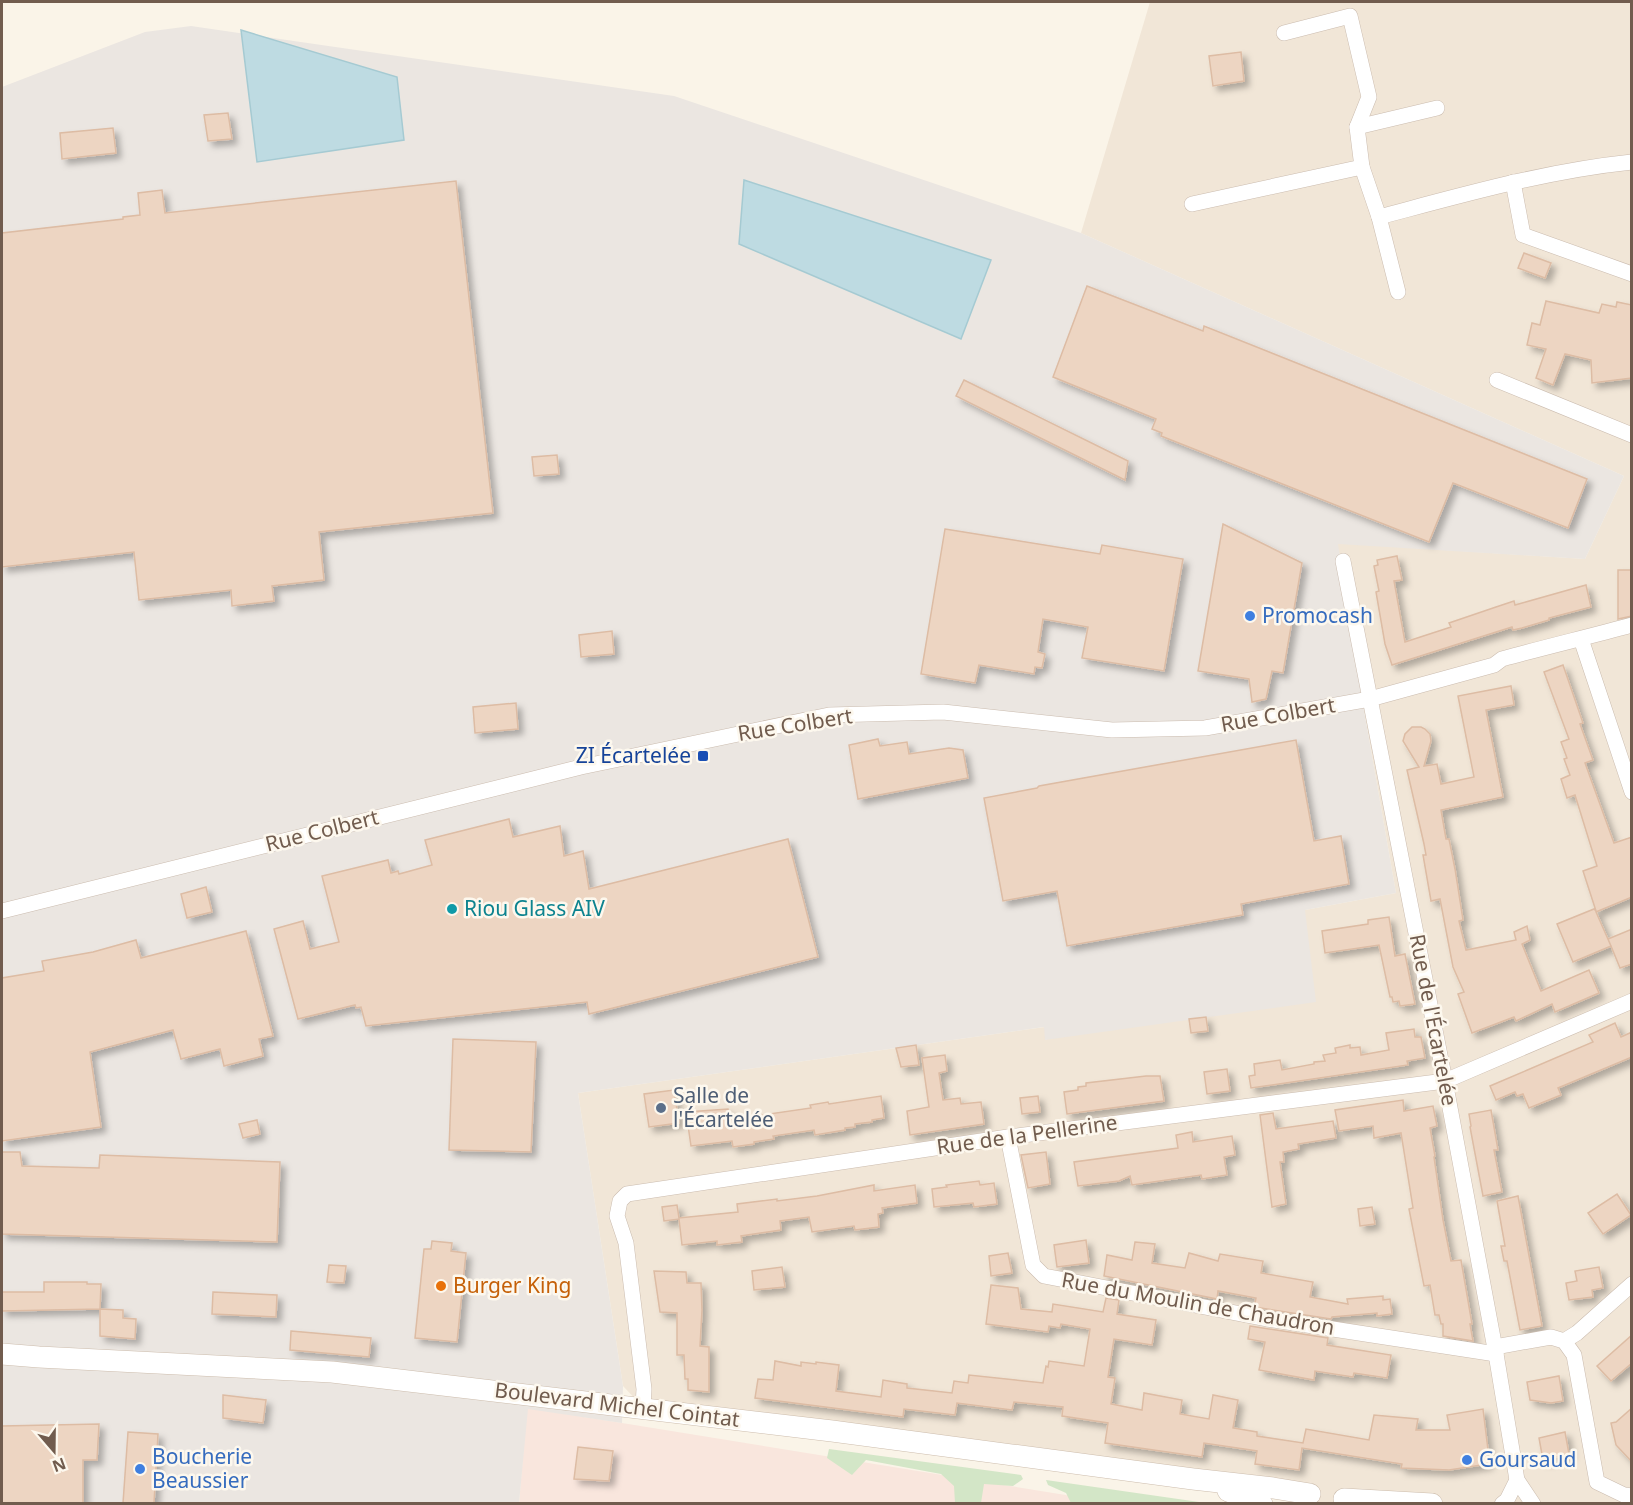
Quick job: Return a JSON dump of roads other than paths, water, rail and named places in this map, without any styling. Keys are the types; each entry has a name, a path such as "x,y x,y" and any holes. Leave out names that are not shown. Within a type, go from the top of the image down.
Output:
{"main road":[{"name":"Boulevard Michel Cointat","path":"2,1354 39,1358 332,1372 643,1407 1039,1457 1273,1488 1304,1499 1328,1492 1336,1494 1345,1501"},
{"name":"Boulevard Michel Cointat","path":"2,1360 39,1358"},
{"name":"Boulevard Michel Cointat","path":"1193,1479 1262,1503"},
{"path":"1345,1501 1432,1503"}],"street":[{"path":"1284,33 1350,16 1369,97 1357,127 1362,167 1398,292"},
{"path":"1357,127 1437,108"},
{"path":"1378,217 1513,182 1592,166 1632,162"},
{"path":"1192,204 1362,167"},
{"path":"1513,182 1523,235 1632,274"},
{"path":"1497,380 1632,435"},
{"name":"Rue de l'Écartelée","path":"1343,561 1445,1081 1517,1480 1533,1503"},
{"name":"Rue Colbert","path":"2,911 581,767 829,715 943,711 1112,730 1205,728 1370,699 1494,665 1502,659 1564,641 1581,639 1632,625"},
{"path":"1581,639 1625,753 1632,792"},
{"name":"Rue de la Pellerine","path":"643,1407 644,1389 626,1243 617,1216 620,1201 627,1194 1008,1137 1445,1081 1632,1001"},
{"name":"Rue du Moulin de Chaudron","path":"1008,1137 1033,1265 1044,1276 1267,1320 1495,1350 1551,1337 1564,1341"},
{"path":"1632,1284 1577,1333 1564,1341 1574,1355 1597,1482 1624,1495 1632,1496"},
{"path":"1502,1503 1507,1500 1517,1480"}],"water":[{"path":"241,30 397,77 404,140 257,162"},
{"path":"744,180 991,260 961,339 739,244"}],"place":[{"name":"Promocash","path":"1250,616"},
{"name":"ZI Écartelée","path":"703,756"},
{"name":"Riou Glass AIV","path":"452,909"},
{"name":"Salle de l'Écartelée","path":"661,1108"},
{"name":"Burger King","path":"441,1286"},
{"name":"Goursaud","path":"1467,1460"},
{"name":"Boucherie Beaussier","path":"140,1469"}]}
